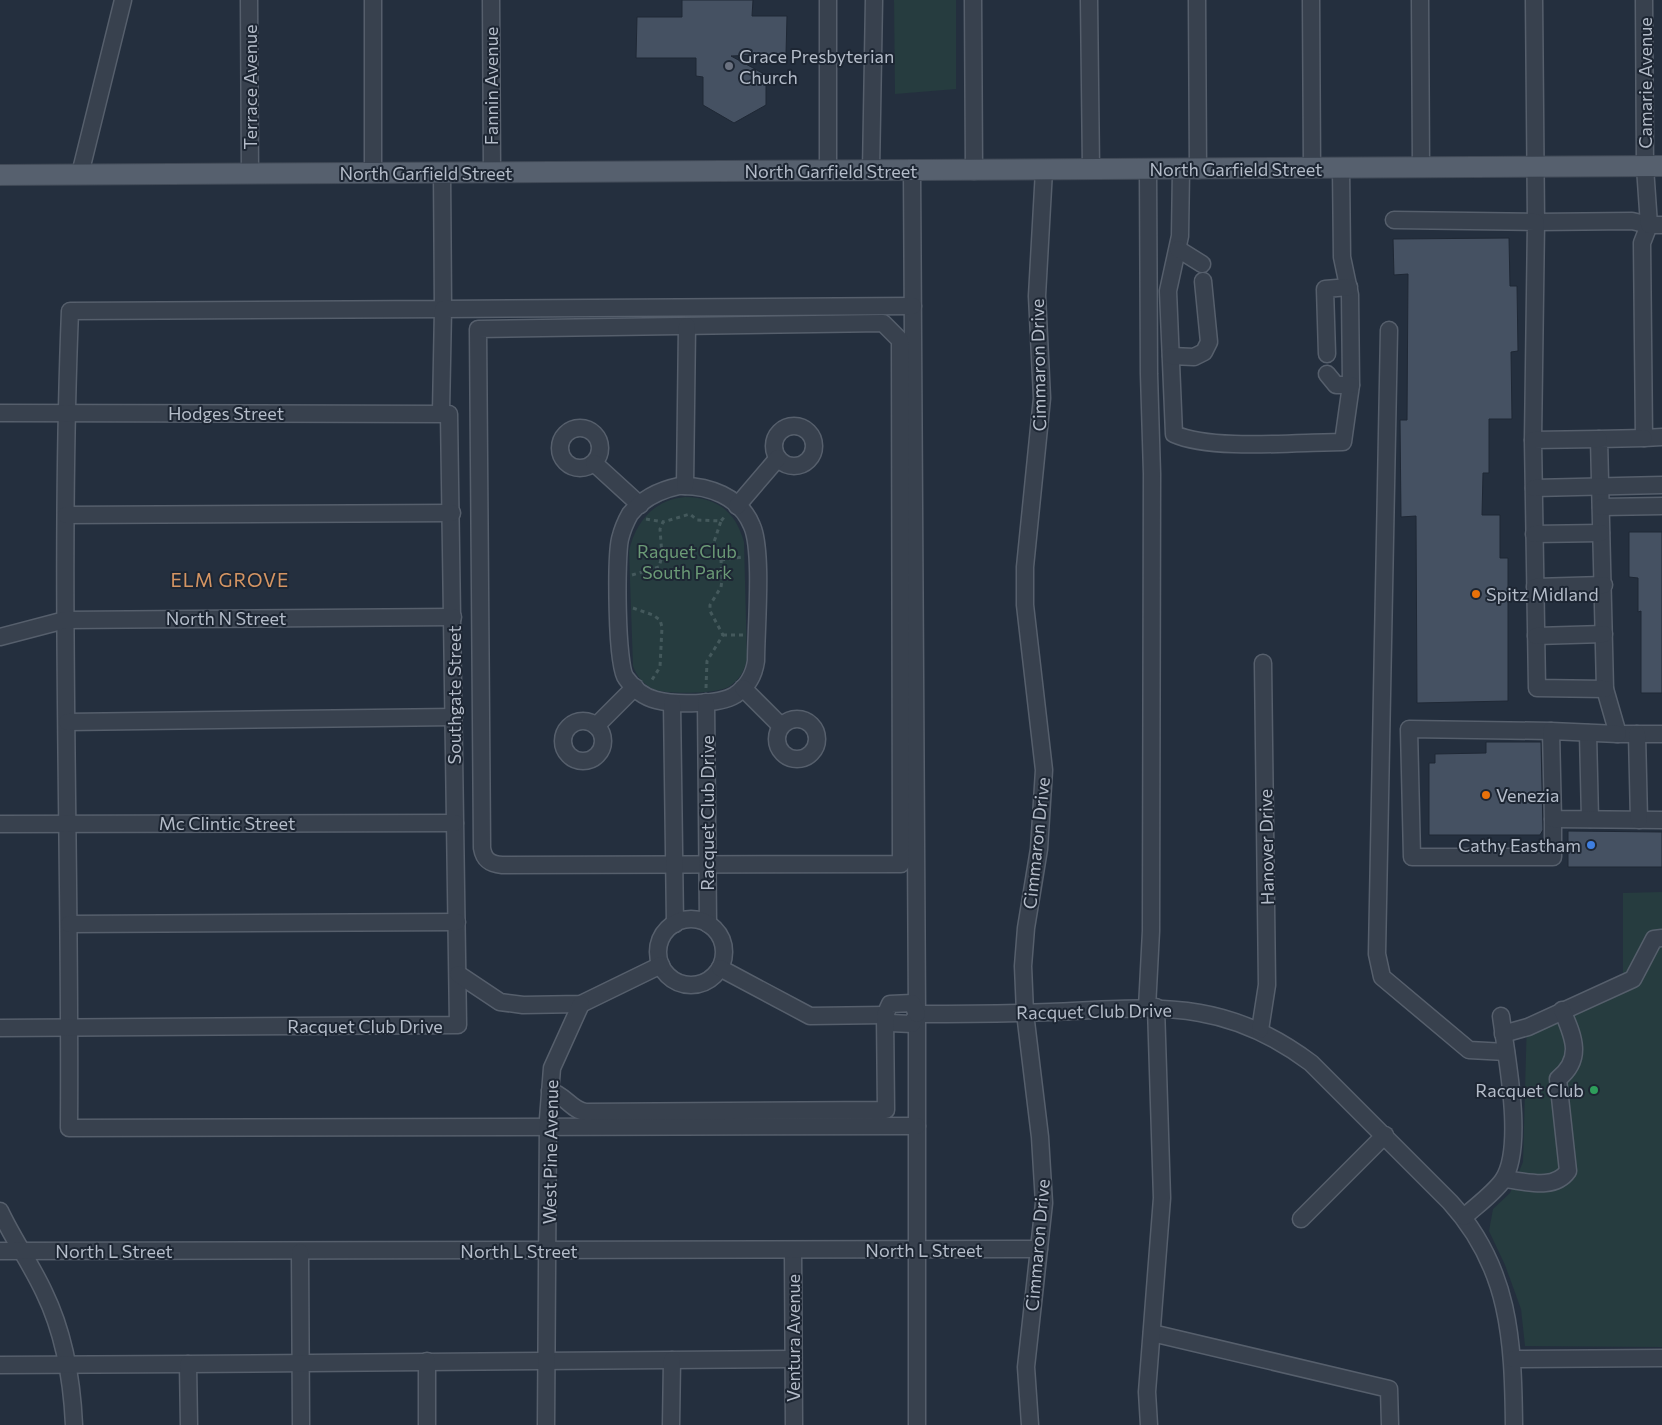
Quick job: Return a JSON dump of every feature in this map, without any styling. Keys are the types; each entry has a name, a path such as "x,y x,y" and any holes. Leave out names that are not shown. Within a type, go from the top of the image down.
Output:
{"main road":[{"name":"North Garfield Street","path":"0,174 1189,170 1654,166"}],"street":[{"path":"80,174 123,0"},
{"name":"Terrace Avenue","path":"250,0 250,174"},
{"path":"373,0 373,173"},
{"name":"Fannin Avenue","path":"491,0 492,172"},
{"path":"828,0 828,171"},
{"path":"871,171 874,0"},
{"path":"973,0 974,171"},
{"path":"1089,0 1092,170"},
{"path":"1197,0 1189,170 1178,248 1168,291 1174,434 1187,440 1238,443 1343,442 1351,385 1349,287 1342,257 1341,169"},
{"path":"1311,0 1312,169"},
{"path":"1420,0 1421,168"},
{"path":"1534,0 1536,222 1533,440 1537,688 1605,689"},
{"name":"Camarie Avenue","path":"1644,0 1654,166 1655,225"},
{"name":"Cimmaron Drive","path":"1030,1425 1026,1367 1044,1203 1043,1170 1025,1014 1023,966 1026,928 1039,849 1044,770 1025,604 1025,567 1028,521 1041,422 1042,398 1037,296 1044,170"},
{"path":"1148,170 1148,364 1152,493 1151,1008 1162,1198 1147,1392 1149,1425"},
{"path":"912,171 917,1014 917,1425"},
{"name":"Southgate Street","path":"442,172 442,309 452,513 458,974"},
{"path":"1394,220 1632,221 1655,225 1642,243 1644,438"},
{"path":"1178,248 1202,264"},
{"path":"1171,356 1194,357 1204,352 1209,342 1203,281"},
{"path":"1327,354 1325,289 1349,287"},
{"path":"913,306 70,310 66,414 65,620 70,1027 69,1128 548,1129 917,1126"},
{"path":"883,323 900,340 901,864 502,865 488,861 483,855 478,329 687,326 883,323"},
{"path":"685,486 687,326"},
{"path":"1389,330 1377,954 1382,977 1468,1050 1506,1052"},
{"path":"1327,374 1336,385 1351,385"},
{"name":"Hodges Street","path":"0,413 446,414"},
{"path":"1533,440 1662,437"},
{"path":"1600,439 1605,689 1618,734"},
{"path":"729,512 778,458"},
{"path":"594,463 644,514"},
{"path":"1534,488 1662,485"},
{"path":"644,514 658,492 685,486 703,486 728,497 729,512"},
{"path":"1601,507 1662,506"},
{"path":"642,683 643,695 656,700 672,703 706,695 725,699 743,688 754,673 756,661 757,553 752,524 729,512"},
{"path":"66,515 452,513"},
{"path":"642,683 625,678 619,658 618,553 623,529 630,514 644,514"},
{"path":"1534,534 1601,533"},
{"path":"1535,588 1604,585"},
{"name":"North N Street","path":"0,637 65,620 453,617"},
{"path":"1536,636 1604,634"},
{"name":"Hanover Drive","path":"1260,1030 1268,985 1263,663"},
{"path":"596,726 642,683"},
{"path":"743,688 782,726"},
{"name":"Racquet Club Drive","path":"706,695 708,924"},
{"name":"Racquet Club Drive","path":"672,703 675,924"},
{"path":"67,722 454,717"},
{"path":"1551,731 1552,857 1412,857 1409,729 1551,731 1618,734 1662,734"},
{"path":"1588,733 1590,820"},
{"path":"1637,734 1640,820"},
{"path":"1553,819 1662,820"},
{"name":"Mc Clintic Street","path":"0,824 455,823"},
{"path":"689,920 708,924 721,939 724,959 720,968 706,982 686,985 670,978 661,965 659,946 666,931 675,924 689,920"},
{"path":"69,924 457,922"},
{"path":"1503,1034 1528,1026 1633,979 1654,939 1662,938"},
{"path":"458,974 500,1002 523,1006 581,1004 661,965"},
{"name":"Racquet Club Drive","path":"720,968 810,1016 885,1015 890,1023 912,1024 917,1014 1025,1014 1151,1008 1208,1014 1260,1030 1311,1063 1464,1217 1485,1250 1495,1271 1505,1305 1512,1359 1514,1425"},
{"name":"Racquet Club Drive","path":"0,1028 458,1025 458,974"},
{"name":"West Pine Avenue","path":"546,1425 548,1129 550,1090 555,1060 581,1004"},
{"path":"1504,1179 1549,1184 1562,1179 1568,1171 1558,1080 1565,1074 1574,1058 1574,1038 1562,1010"},
{"path":"550,1090 562,1096 579,1110 586,1112 886,1110 885,1015"},
{"path":"1464,1217 1504,1179 1514,1143 1511,1093 1501,1016"},
{"path":"1301,1219 1385,1136"},
{"path":"0,1211 51,1309 67,1365 74,1425"},
{"name":"North L Street","path":"0,1251 548,1252 1039,1249"},
{"name":"Ventura Avenue","path":"793,1250 794,1425"},
{"path":"300,1252 301,1425"},
{"path":"1152,1334 1390,1389 1390,1425"},
{"path":"1512,1359 1662,1358"},
{"path":"0,1365 794,1359"},
{"path":"671,1425 672,1360"},
{"path":"427,1361 427,1425"},
{"path":"188,1364 189,1425"}],"path":[{"path":"722,635 710,611 712,599 721,587 721,560 715,551 714,542 720,521 729,512"},
{"path":"640,525 644,514 663,522 690,514 697,520 720,521"},
{"path":"632,575 659,567 662,556 660,529 663,522"},
{"path":"742,549 743,566"},
{"path":"721,560 743,557"},
{"path":"632,568 632,583"},
{"path":"632,598 632,618"},
{"path":"632,608 654,615 660,620 662,627 660,667 642,683 657,688"},
{"path":"743,626 744,643"},
{"path":"722,635 743,634"},
{"path":"706,695 707,661 722,635"},
{"path":"706,695 713,687"},
{"path":"696,688 706,695"}],"green space":[{"path":"894,0 956,0 956,89 895,94"},
{"name":"Raquet Club South Park","path":"685,497 707,500 724,508 736,522 744,542 747,660 743,671 736,681 724,689 715,691 680,693 653,689 640,679 633,666 629,551 632,540 636,530 656,507 664,502"},
{"name":"Racquet Club","path":"1662,892 1662,1347 1525,1346 1521,1309 1505,1265 1489,1231 1493,1209 1510,1193 1523,1162 1527,1019 1623,974 1623,893"}],"building":[{"name":"Grace Presbyterian Church","path":"682,0 753,0 752,16 787,16 786,54 731,56 766,75 766,105 734,123 703,105 703,77 696,76 696,58 636,58 637,17 682,17"},
{"path":"1509,238 1510,286 1517,286 1518,351 1511,352 1512,419 1489,419 1489,473 1483,473 1482,515 1500,515 1500,558 1508,558 1508,701 1417,703 1416,516 1401,517 1400,420 1407,420 1408,274 1394,275 1393,239"},
{"path":"1629,532 1662,532 1662,693 1641,693 1641,611 1638,612 1638,578 1629,577"},
{"name":"Venezia","path":"1486,742 1541,742 1543,830 1540,835 1429,835 1429,763 1435,763 1435,754 1486,753"},
{"path":"1568,831 1662,832 1662,867 1568,867"}],"place":[{"name":"Grace Presbyterian Church","path":"729,66"},
{"name":"Spitz Midland","path":"1476,594"},
{"name":"Venezia","path":"1486,795"},
{"name":"Cathy Eastham","path":"1591,845"},
{"name":"Racquet Club","path":"1594,1090"}],"district":[{"name":"ELM GROVE","path":"230,579"}]}
